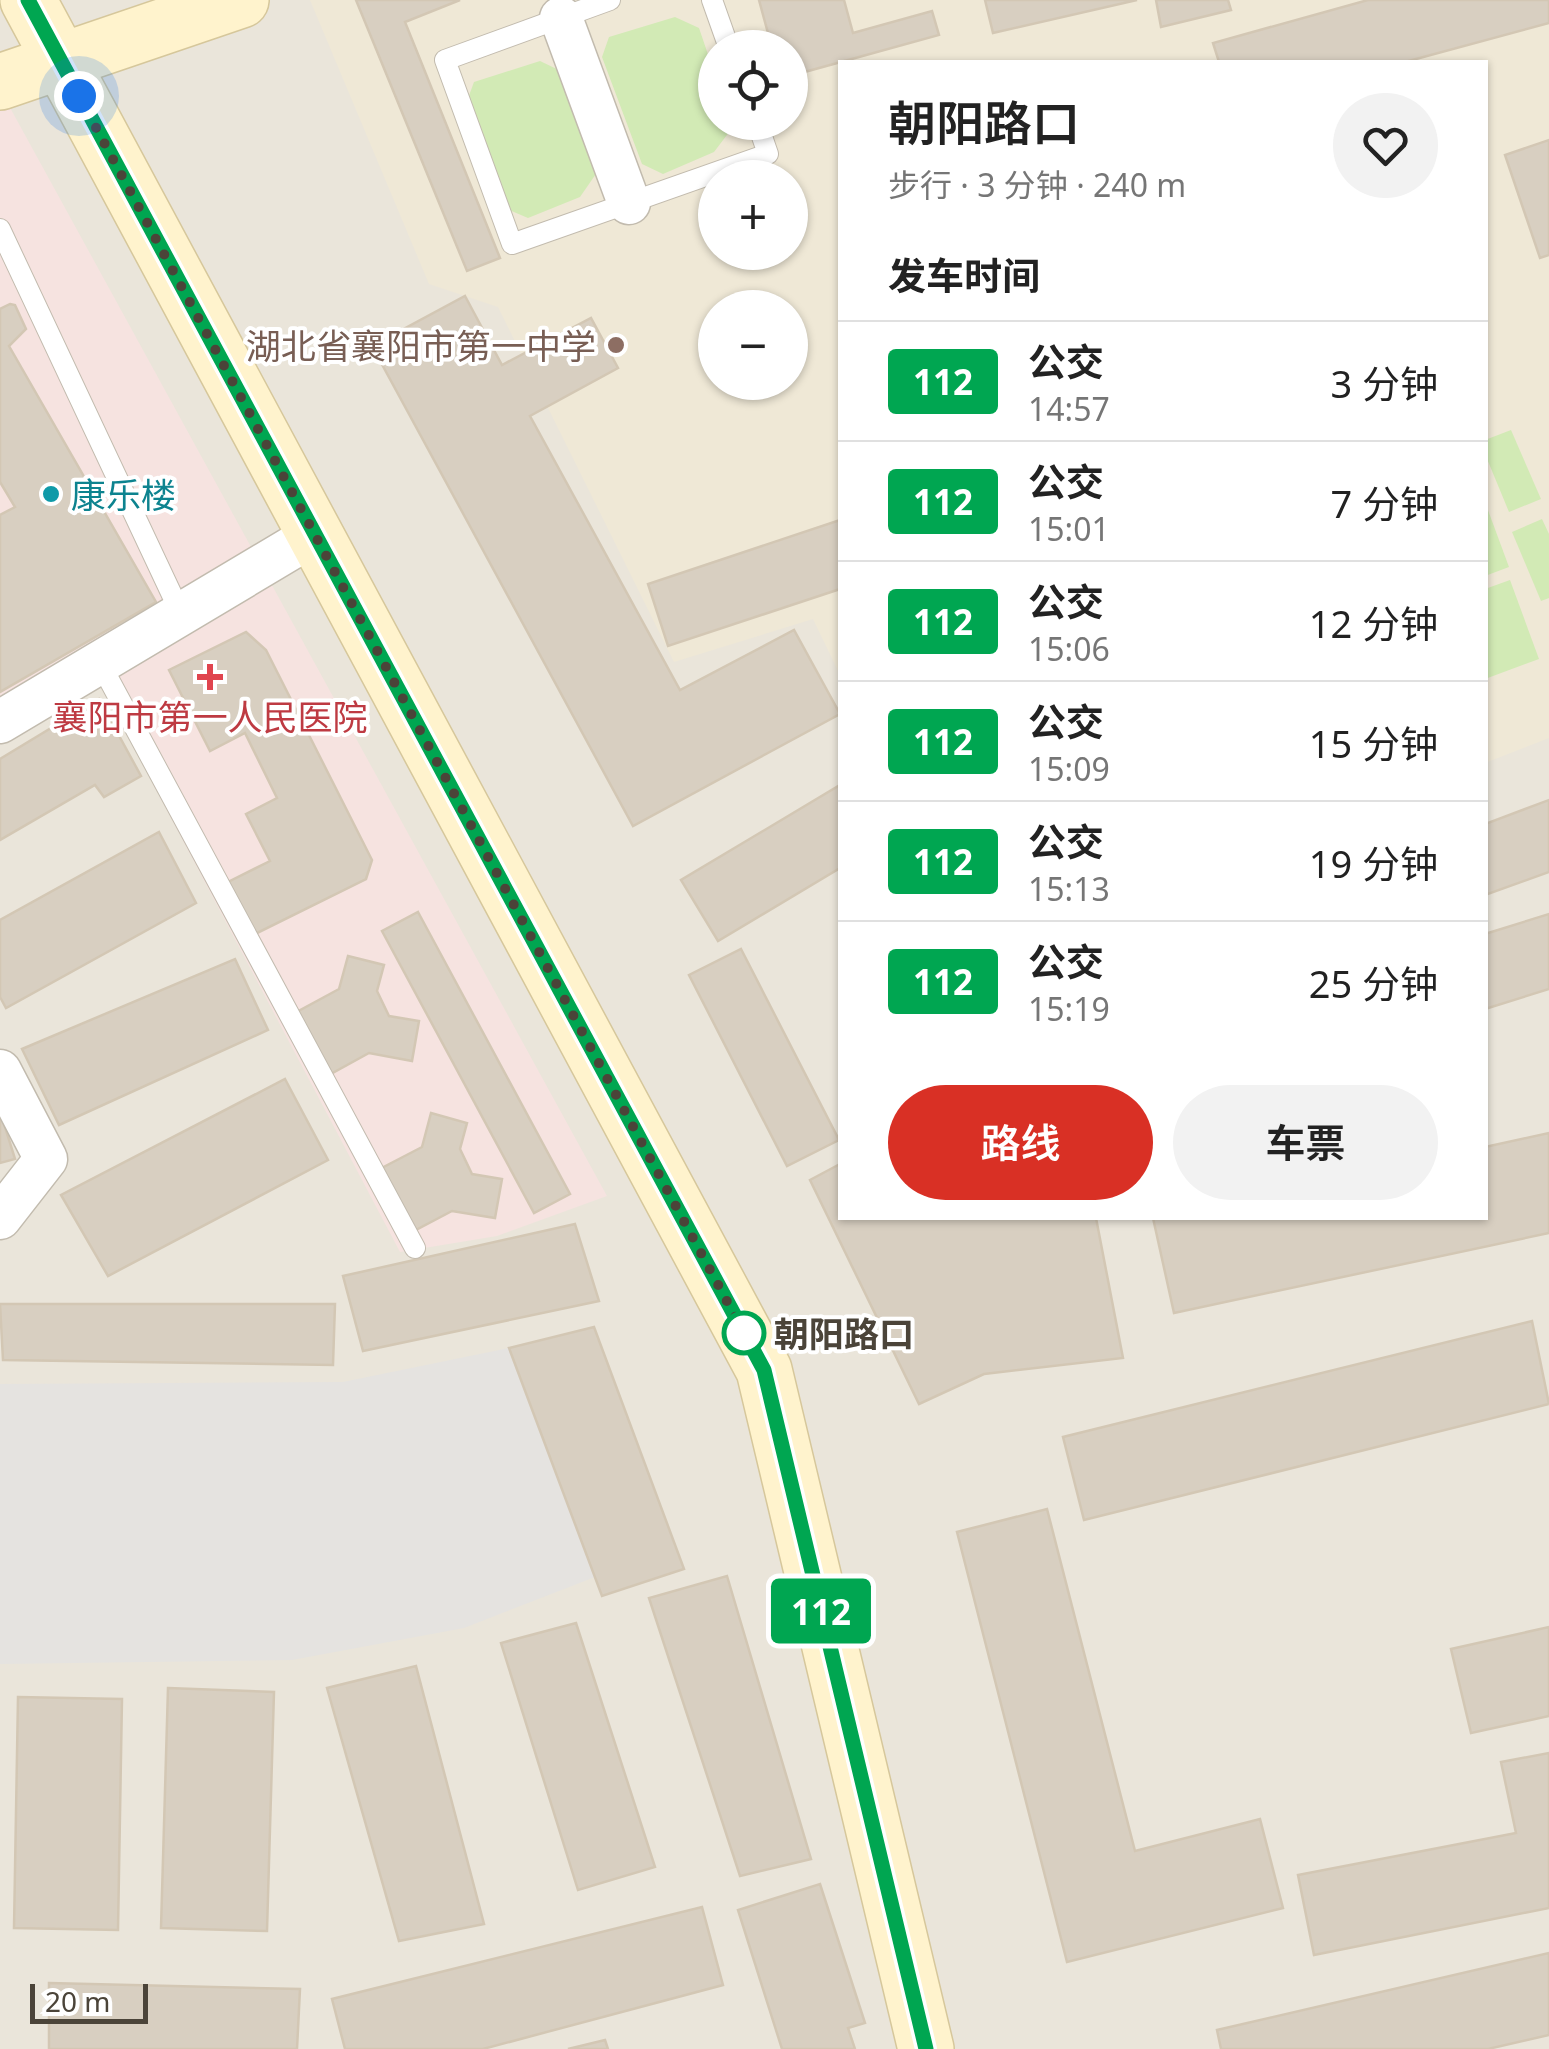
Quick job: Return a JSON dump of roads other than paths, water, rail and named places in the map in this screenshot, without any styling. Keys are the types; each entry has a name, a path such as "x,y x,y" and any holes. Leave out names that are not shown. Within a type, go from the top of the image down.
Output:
{"main road":[{"path":"28,0 764,1370 926,2049"},
{"path":"0,82 241,0"}],"street":[{"path":"558,9 629,203"},
{"path":"0,722 315,534"},
{"path":"0,1071 46,1159 0,1218"}],"lane":[{"path":"610,0 558,9 445,60 512,244 768,154 763,140"},
{"path":"712,0 723,30"},
{"path":"0,228 181,614"},
{"path":"100,663 415,1248"}],"place":[{"name":"湖北省襄阳市第一中学","path":"616,345"},
{"name":"康乐楼","path":"51,494"},
{"name":"襄阳市第一人民医院","path":"210,677"},
{"name":"朝阳路口","path":"744,1333"}]}
